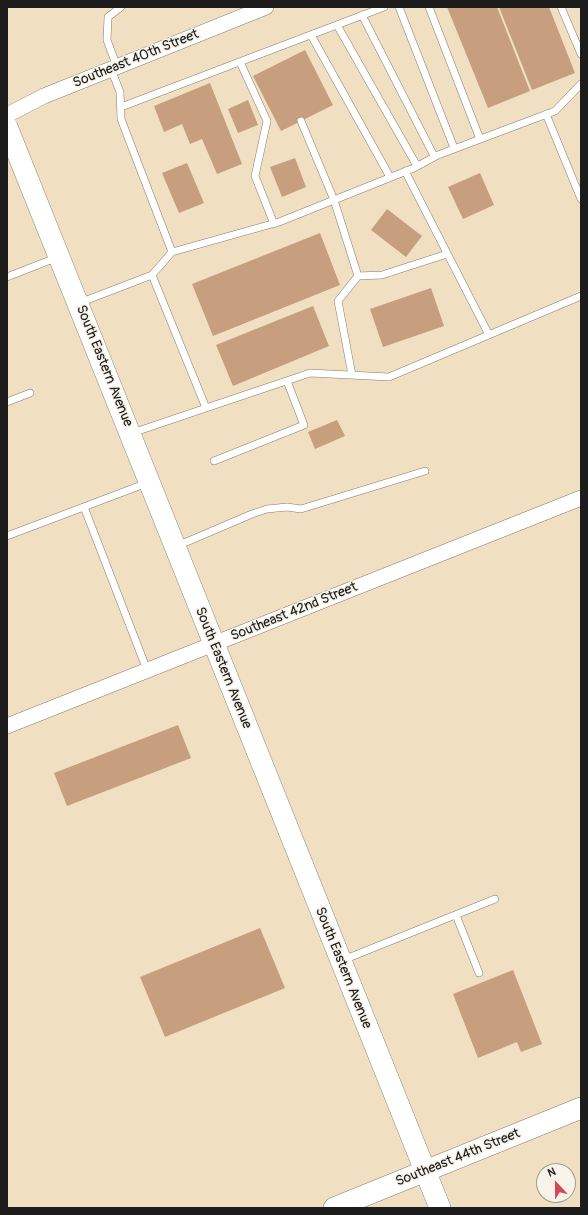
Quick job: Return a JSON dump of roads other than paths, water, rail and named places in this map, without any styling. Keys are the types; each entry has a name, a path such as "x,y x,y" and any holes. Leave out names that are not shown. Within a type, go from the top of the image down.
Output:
{"main road":[{"name":"South Eastern Avenue","path":"7,127 60,256 340,961 440,1208"},
{"name":"Southeast 44th Street","path":"334,1208 581,1108"}],"street":[{"name":"Southeast 40th Street","path":"7,115 44,96 266,7"},
{"name":"Southeast 42nd Street","path":"7,726 581,498"}],"lane":[{"path":"121,7 108,17 107,40 120,92 121,119 172,252"},
{"path":"121,107 384,7"},
{"path":"398,7 454,148"},
{"path":"428,7 480,139"},
{"path":"561,7 581,54"},
{"path":"362,16 434,156"},
{"path":"337,25 417,166"},
{"path":"311,35 390,177"},
{"path":"240,62 267,120 255,176 274,224"},
{"path":"79,304 152,275 172,252 274,224 417,166 434,156 554,111 581,84"},
{"path":"546,114 581,199"},
{"path":"302,121 334,200 358,276"},
{"path":"405,171 489,336"},
{"path":"352,376 338,301 358,276 382,275 447,254"},
{"path":"7,277 60,256"},
{"path":"152,275 206,408"},
{"path":"130,434 310,373 389,377 581,296"},
{"path":"214,461 304,425 287,381"},
{"path":"7,402 30,393"},
{"path":"175,547 267,509 287,507 301,509 425,471"},
{"path":"7,536 149,482"},
{"path":"84,508 147,670"},
{"path":"340,961 495,900"},
{"path":"456,915 479,973"}]}
